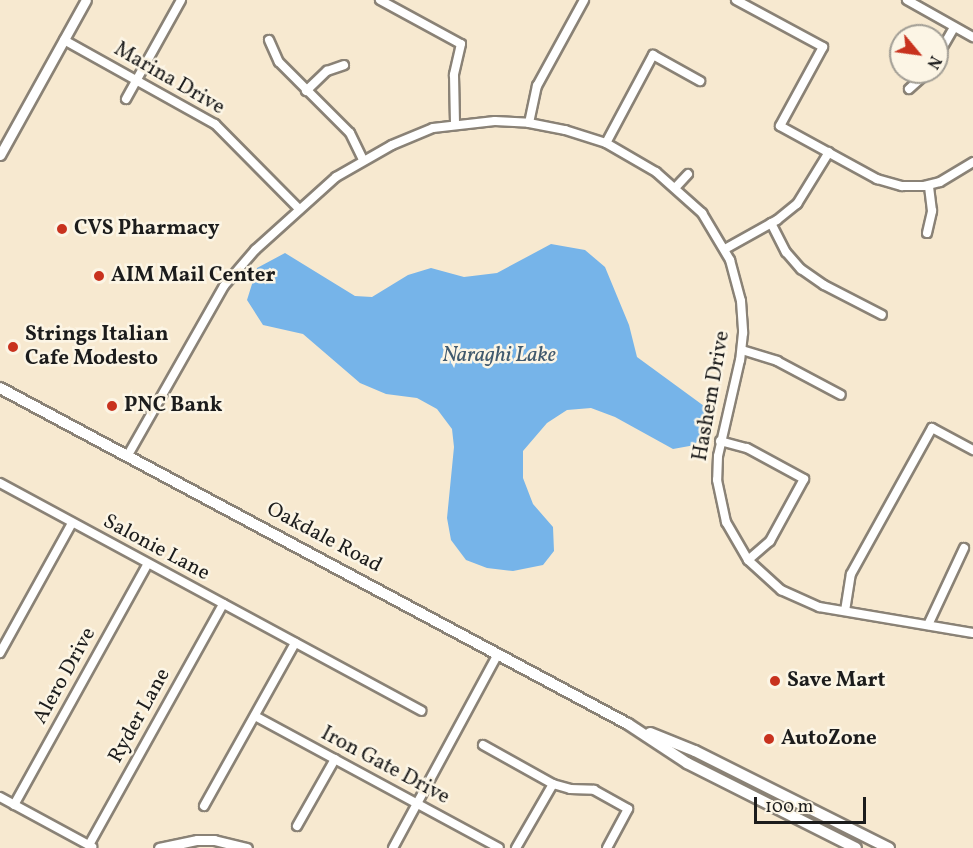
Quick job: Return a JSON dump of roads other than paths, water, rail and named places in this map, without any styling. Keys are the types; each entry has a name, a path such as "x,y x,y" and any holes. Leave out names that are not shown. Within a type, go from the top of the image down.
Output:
{"main road":[{"name":"Oakdale Road","path":"0,388 628,724 687,763 856,848"},
{"name":"Oakdale Road","path":"628,724 694,751 889,848"},
{"path":"687,763 715,770 752,788 760,790 770,788"}],"street":[{"path":"0,155 86,0"},
{"path":"126,99 181,0"},
{"path":"380,0 461,44 454,75 455,124"},
{"path":"529,123 537,86 584,0"},
{"path":"736,0 823,47 780,126 889,183 913,187 929,185 951,178 973,162"},
{"path":"907,0 973,37"},
{"path":"949,36 954,27"},
{"name":"Marina Drive","path":"64,40 215,124 299,209"},
{"path":"269,40 279,62 350,133 363,160"},
{"path":"606,143 653,55 700,81"},
{"path":"306,91 327,71 344,65"},
{"path":"909,89 915,84"},
{"name":"Hashem Drive","path":"128,455 224,286 255,250 336,177 363,160 433,128 495,121 529,123 565,130 606,143 641,162 675,188 702,213 725,249 741,301 742,350 720,441 717,474 722,510 732,535 748,560 772,584 794,597 819,607 973,633"},
{"path":"725,249 771,223 796,204 829,153"},
{"path":"675,188 688,174"},
{"path":"927,233 932,211 929,185"},
{"path":"771,223 782,246 801,269 824,285 882,315"},
{"path":"742,350 777,361 841,395"},
{"path":"845,611 851,574 932,428 973,450"},
{"path":"720,441 747,448 804,479 770,541 748,560"},
{"name":"Salonie Lane","path":"0,483 147,565 422,711"},
{"path":"0,653 72,523"},
{"path":"928,625 964,548"},
{"name":"Alero Drive","path":"14,805 147,565"},
{"name":"Ryder Lane","path":"91,847 223,604"},
{"path":"204,806 295,643"},
{"path":"393,848 498,654"},
{"name":"Iron Gate Drive","path":"255,716 499,848"},
{"path":"483,745 553,784 570,789 594,790 628,809 607,848"},
{"path":"297,826 335,759"},
{"path":"516,848 553,784"},
{"path":"0,797 91,847"},
{"path":"159,848 187,841 214,840 247,848"}],"water":[{"name":"Naraghi Lake","path":"551,244 585,250 605,267 629,325 637,357 704,406 705,426 695,445 673,449 615,417 591,408 567,410 547,423 523,451 523,478 533,504 553,527 554,551 543,565 513,571 487,568 466,560 451,540 447,518 454,447 452,429 437,409 417,398 386,394 360,383 303,334 263,325 247,300 257,268 285,253 355,296 372,297 408,275 431,268 464,277 497,273"}],"place":[{"name":"CVS Pharmacy","path":"62,229"},
{"name":"AIM Mail Center","path":"99,276"},
{"name":"Strings Italian Cafe Modesto","path":"13,347"},
{"name":"PNC Bank","path":"112,406"},
{"name":"Save Mart","path":"775,681"},
{"name":"AutoZone","path":"769,739"}]}
